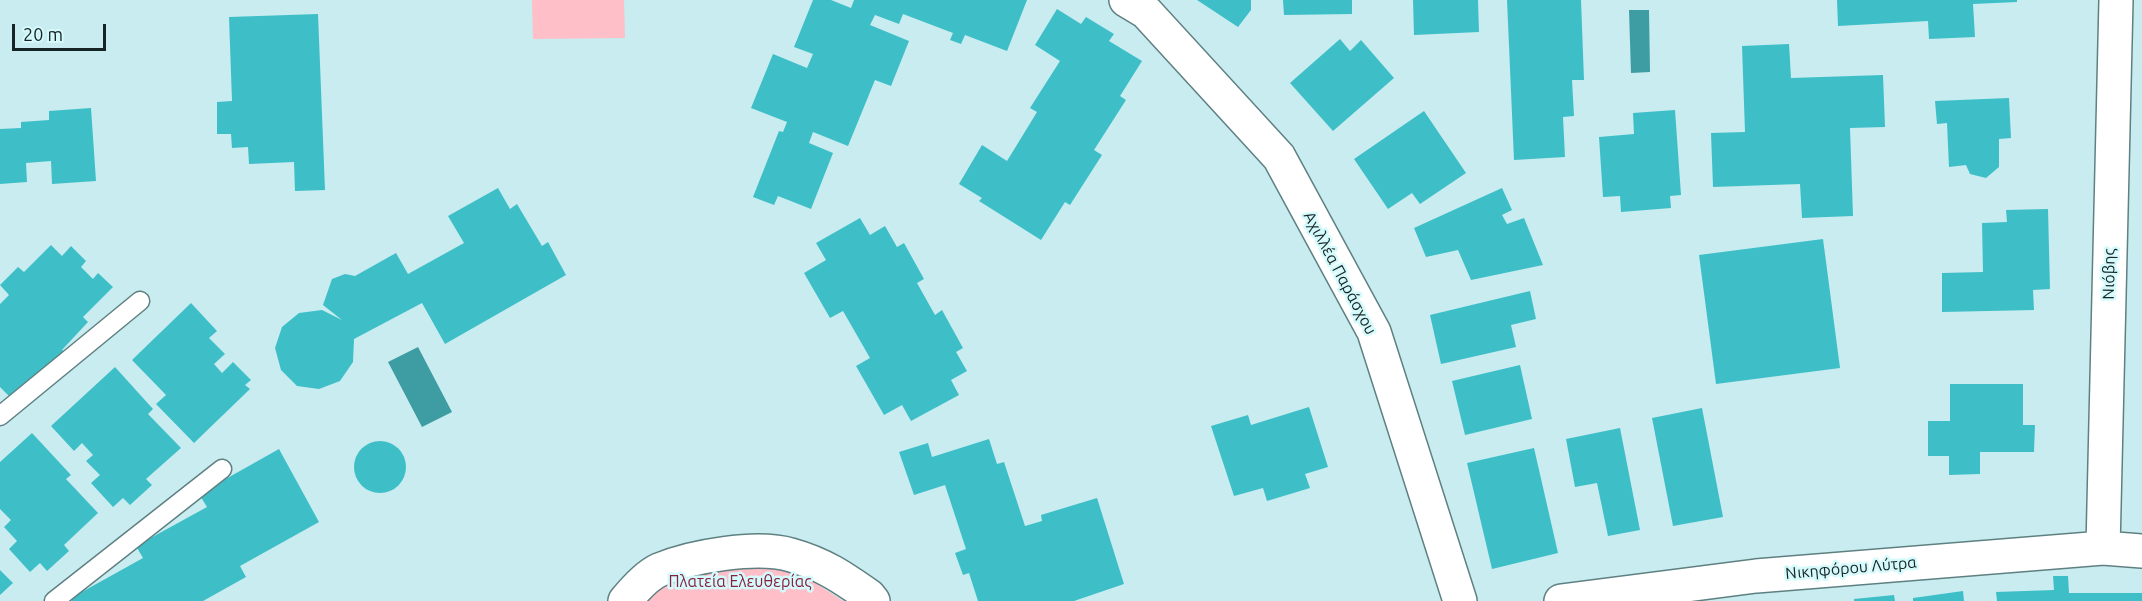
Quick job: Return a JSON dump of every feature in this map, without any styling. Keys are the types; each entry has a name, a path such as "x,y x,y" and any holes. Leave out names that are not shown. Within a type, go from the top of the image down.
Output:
{"street":[{"name":"Αχιλλέα Παράσχου","path":"1126,0 1146,12 1279,157 1374,332 1460,601"},
{"name":"Νιόβης","path":"2103,548 2116,0"},
{"name":"Νικηφόρου Λύτρα","path":"1561,601 1756,576 2103,548 2142,551"},
{"path":"625,601 634,590 658,571 702,558 753,550 790,554 831,570 873,601"}],"lane":[{"path":"0,416 140,301"},
{"path":"54,601 222,470"}],"green space":[{"path":"532,0 624,0 625,38 533,39"},
{"name":"Πλατεία Ελευθερίας","path":"772,566 808,578 843,601 638,601 663,583 698,568"}],"water":[{"path":"1629,10 1649,10 1650,72 1631,73"},
{"path":"418,347 452,412 422,427 388,362"}],"building":[{"path":"813,0 831,0 851,8 854,0 1027,0 1007,51 965,35 961,44 950,40 953,33 903,14 899,24 875,15 870,25 909,41 891,86 875,80 848,146 813,132 809,143 833,153 811,209 778,196 774,205 753,197 779,131 783,132 787,122 751,108 773,54 807,68 813,54 794,47"},
{"path":"1197,0 1251,0 1251,10 1238,27"},
{"path":"1283,0 1352,0 1352,14 1284,15"},
{"path":"1413,0 1478,0 1479,32 1414,35"},
{"path":"1507,0 1581,0 1584,80 1572,80 1574,116 1563,117 1565,157 1514,160"},
{"path":"1837,0 2017,0 2017,2 1973,4 1975,37 1929,39 1928,21 1838,26"},
{"path":"1057,9 1081,24 1086,17 1114,34 1109,41 1142,61 1120,96 1126,100 1094,150 1102,155 1070,205 1065,202 1041,240 979,201 982,198 959,184 982,145 1007,161 1037,112 1030,108 1060,61 1035,45"},
{"path":"318,14 325,190 295,191 294,162 249,164 248,147 232,148 231,134 217,134 217,102 232,101 229,17"},
{"path":"1340,39 1350,51 1361,40 1394,78 1333,131 1290,83"},
{"path":"1789,44 1791,78 1883,75 1885,127 1850,128 1853,216 1802,218 1800,184 1713,187 1711,133 1745,132 1742,46"},
{"path":"2009,98 2011,138 1999,139 1999,167 1986,178 1970,174 1966,165 1949,167 1947,123 1937,124 1935,101"},
{"path":"91,108 96,181 52,184 51,161 26,163 27,182 0,184 0,129 21,128 21,122 49,120 49,111"},
{"path":"1675,110 1681,195 1670,196 1671,208 1621,212 1620,196 1603,197 1599,137 1634,134 1633,113"},
{"path":"1424,111 1466,173 1420,204 1412,193 1388,209 1354,159"},
{"path":"498,188 510,209 517,204 542,246 548,242 566,275 445,344 422,303 354,339 353,362 340,381 319,389 297,386 281,370 275,348 282,327 299,313 322,310 342,320 323,305 332,279 345,274 355,276 396,253 408,274 464,243 448,216"},
{"path":"1502,188 1512,210 1502,215 1507,224 1524,218 1543,265 1471,280 1458,250 1426,257 1414,228"},
{"path":"2048,209 2050,289 2033,290 2034,310 1942,312 1942,273 1983,272 1982,223 2007,222 2006,210"},
{"path":"860,218 870,235 885,226 897,247 904,243 924,279 917,283 935,315 942,310 963,348 956,352 967,371 951,380 959,395 911,421 902,405 884,415 856,366 870,358 843,311 830,318 804,273 826,260 816,243"},
{"path":"1823,239 1840,368 1716,384 1699,255"},
{"path":"51,245 62,256 71,246 86,261 81,267 93,279 98,273 113,287 83,317 88,322 62,350 64,351 15,402 0,387 0,304 9,295 0,285 18,267 24,272"},
{"path":"1530,291 1536,319 1511,325 1516,347 1441,364 1430,315"},
{"path":"191,303 217,331 209,338 225,354 214,364 222,373 233,362 251,380 245,385 250,389 194,443 156,404 166,395 132,360"},
{"path":"1520,365 1532,419 1465,435 1452,381"},
{"path":"115,367 153,409 148,414 181,448 146,479 152,485 130,505 123,498 113,507 91,483 100,475 86,461 93,455 82,443 74,451 51,426"},
{"path":"1950,384 2023,384 2023,425 2035,425 2034,452 1980,452 1980,474 1949,475 1949,456 1928,456 1928,421 1950,421"},
{"path":"1309,407 1328,467 1305,474 1310,488 1267,501 1263,488 1234,496 1211,426 1248,415 1251,425"},
{"path":"1702,408 1723,517 1673,526 1652,418"},
{"path":"1620,428 1640,530 1608,536 1597,483 1575,487 1566,439"},
{"path":"32,433 71,475 66,479 98,513 64,545 69,551 47,571 40,563 30,572 9,549 17,541 4,527 11,520 0,509 0,462"},
{"path":"989,439 997,464 1004,462 1025,526 1042,521 1041,515 1097,498 1124,584 1074,601 978,601 969,573 963,575 955,553 966,549 945,485 914,495 899,452 928,443 932,457"},
{"path":"380,441 390,443 398,449 404,457 406,467 404,477 398,485 390,491 380,493 370,491 362,485 356,477 354,467 356,457 362,449 370,443"},
{"path":"1534,448 1558,553 1492,569 1467,463"},
{"path":"279,449 319,522 240,566 246,577 203,601 72,601 71,598 143,558 136,546 207,507 199,494"},
{"path":"0,570 13,583 0,595"},
{"path":"2053,576 2068,576 2069,593 2142,593 2142,601 1997,601 1996,592 2054,590"},
{"path":"1963,591 1964,601 1913,601 1913,598"},
{"path":"1894,595 1895,601 1854,601 1854,599"}]}
